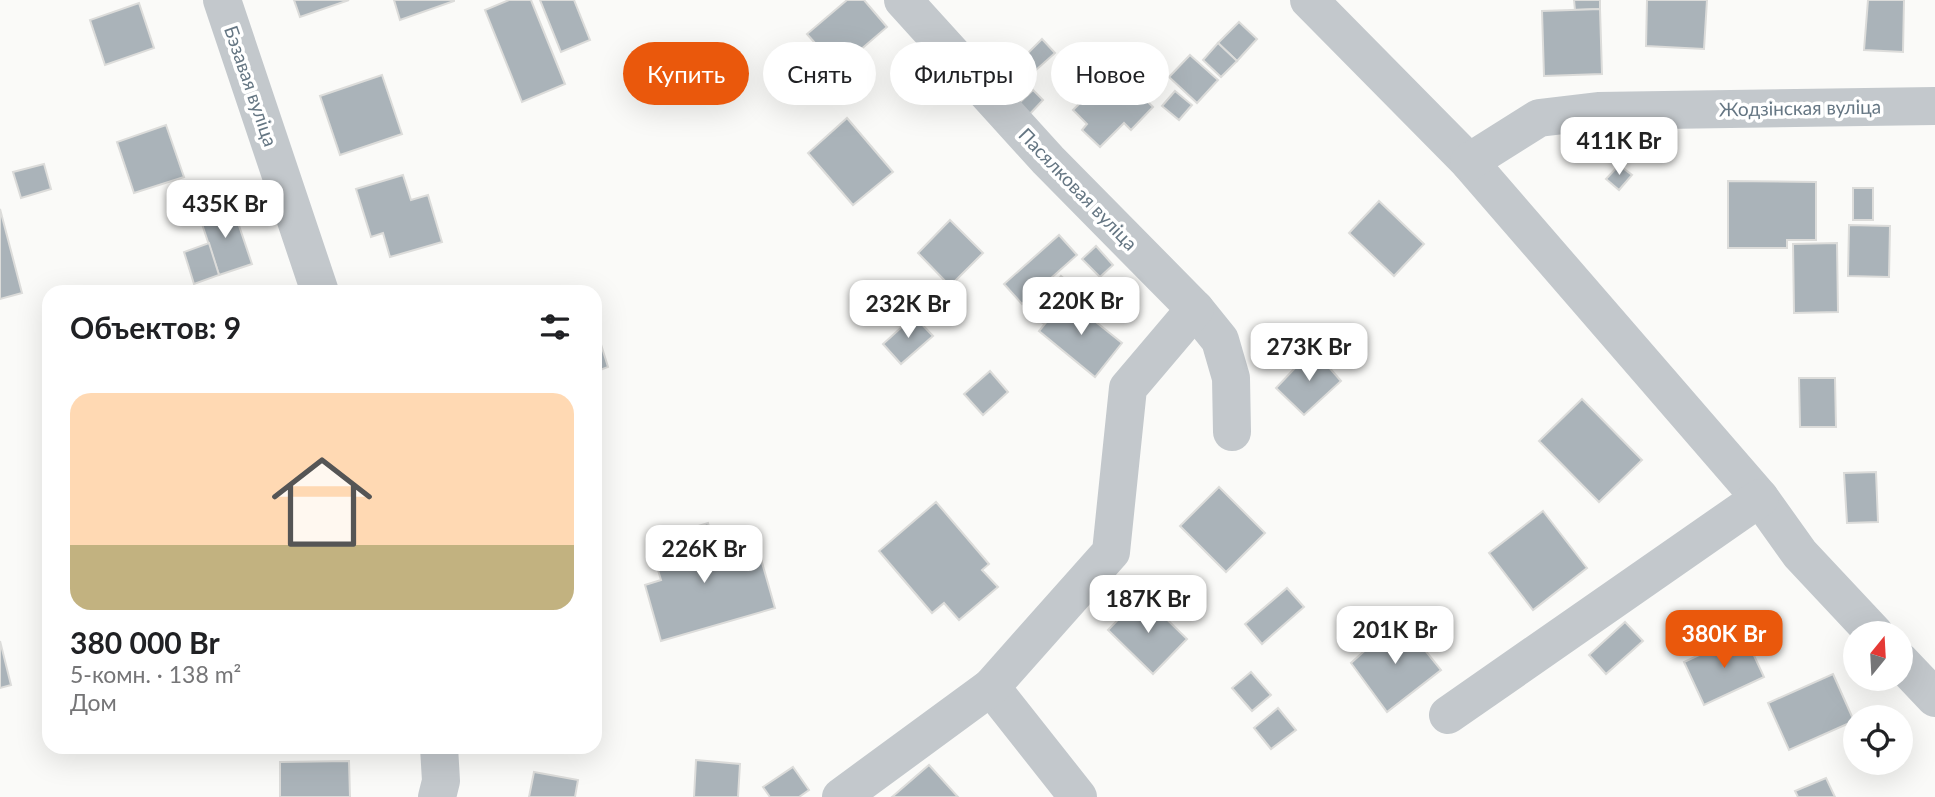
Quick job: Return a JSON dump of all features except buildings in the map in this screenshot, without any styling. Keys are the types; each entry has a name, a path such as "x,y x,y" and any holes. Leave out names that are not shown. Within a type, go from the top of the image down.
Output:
{"street":[{"name":"Бэзавая вуліца","path":"222,0 318,285"},
{"name":"Пасялковая вуліца","path":"903,0 1048,160 1195,309 1220,340 1231,378 1232,432"},
{"path":"1309,0 1469,162 1760,498 1800,554 1863,621"},
{"name":"Жодзінская вуліца","path":"1469,162 1539,118 1598,111 1935,106"},
{"path":"841,797 991,687 1111,552 1128,388 1195,309"},
{"path":"1448,715 1760,498"},
{"path":"1913,675 1935,698"},
{"path":"991,687 1078,797"},
{"path":"437,797 440,781 439,754"}]}
